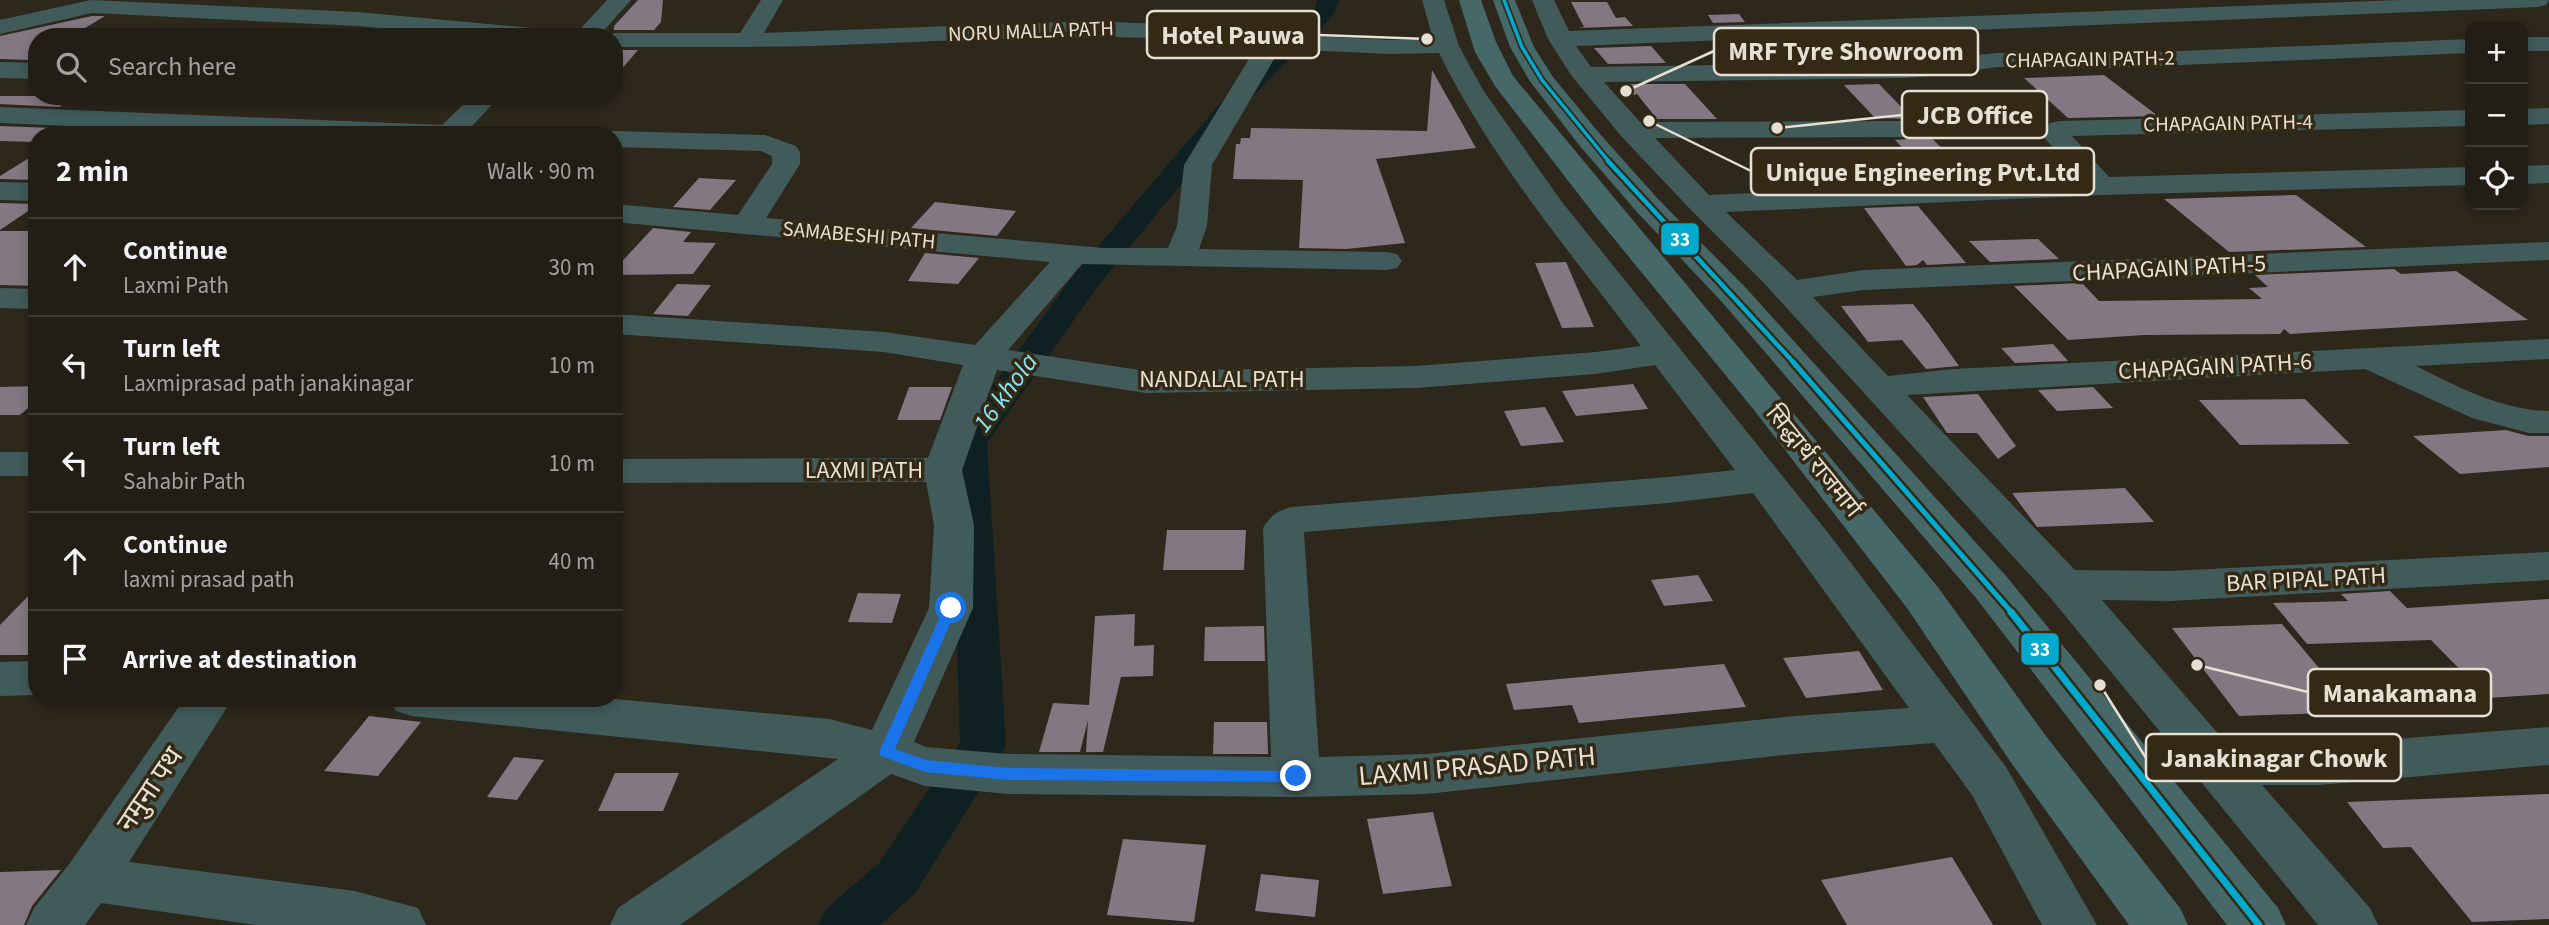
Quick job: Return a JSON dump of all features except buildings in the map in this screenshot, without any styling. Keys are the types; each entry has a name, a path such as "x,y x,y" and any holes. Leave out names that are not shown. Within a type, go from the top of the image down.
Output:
{"highway":[{"name":"सिद्धार्थ राजमार्ग","path":"1470,0 1492,65 1922,597 2029,750 2161,925"},
{"name":"सिद्धार्थ राजमार्ग","path":"1504,0 1522,47 1542,80 1589,139 1648,206 1734,295 1991,587 2259,925"}],"street":[{"path":"0,27 123,0"},
{"path":"251,15 274,0"},
{"path":"358,19 376,12 391,0"},
{"path":"594,28 620,0"},
{"path":"748,39 772,0"},
{"path":"1433,0 1447,46 1470,90 1550,208 1814,544 1944,724 1989,781 2070,925"},
{"path":"1543,0 1560,39 1584,75 1631,130 1881,387 2064,584 2351,925"},
{"path":"1560,39 2538,0"},
{"path":"0,6 67,13"},
{"path":"94,7 358,19 456,28"},
{"name":"NORU MALLA PATH","path":"623,40 788,40 1089,28 1207,33 1272,41 1390,47 1447,46"},
{"path":"0,36 28,38"},
{"path":"1181,257 1192,226 1198,165 1272,41"},
{"path":"2528,44 2549,44"},
{"name":"CHAPAGAIN PATH-2","path":"1584,75 1905,70 1997,60 2110,61 2465,46"},
{"path":"0,70 28,71"},
{"path":"456,126 479,105"},
{"path":"0,115 274,126"},
{"path":"2528,117 2549,116"},
{"name":"CHAPAGAIN PATH-4","path":"2101,186 2056,135 2060,129 2465,118"},
{"path":"1631,130 1909,129"},
{"path":"623,139 765,143 786,152 786,164 747,225"},
{"path":"2528,174 2549,174"},
{"path":"1701,204 2101,186 2465,176"},
{"path":"0,191 28,191"},
{"name":"SAMABESHI PATH","path":"623,214 1088,256 1386,261"},
{"name":"CHAPAGAIN PATH-5","path":"1789,291 1864,280 2549,251"},
{"path":"943,470 984,356 1088,256"},
{"path":"0,298 28,299"},
{"name":"NANDALAL PATH","path":"623,325 884,342 1146,382 1416,377 1596,363 1663,352"},
{"name":"CHAPAGAIN PATH-6","path":"1881,387 1953,380 2549,349"},
{"path":"2371,359 2488,411 2536,423 2549,422"},
{"path":"0,464 28,464"},
{"name":"LAXMI PATH","path":"623,471 943,470 954,525 951,608 906,759"},
{"path":"1296,776 1283,528 1291,520 1762,479"},
{"name":"BAR PIPAL PATH","path":"2064,584 2170,586 2549,566"},
{"path":"0,679 28,678"},
{"name":"नमुना पथ","path":"53,925 89,879 204,707"},
{"name":"LAXMI PRASAD PATH","path":"506,707 829,738 906,759 1008,774 1426,774 1794,735 1944,724"},
{"path":"2218,765 2319,765 2549,746"},
{"path":"638,925 906,759"},
{"path":"89,879 355,915 399,925"}],"waterway":[{"name":"16 khola","path":"844,925 897,878 983,746 969,443 1087,279 1245,90 1325,11 1328,0"}],"transit line":[{"name":"33","path":"1504,0 1522,47 1542,80 1589,139 1648,206 1734,295 1991,587 2259,925"}],"place":[{"name":"Hotel Pauwa","path":"1427,39"},
{"name":"MRF Tyre Showroom","path":"1626,91"},
{"name":"Unique Engineering Pvt.Ltd","path":"1649,121"},
{"name":"JCB Office","path":"1777,128"},
{"name":"Manakamana","path":"2197,665"},
{"name":"Janakinagar Chowk","path":"2100,685"}],"route":[{"path":"951,608 886,752 925,766 1008,774 1296,776"}]}
